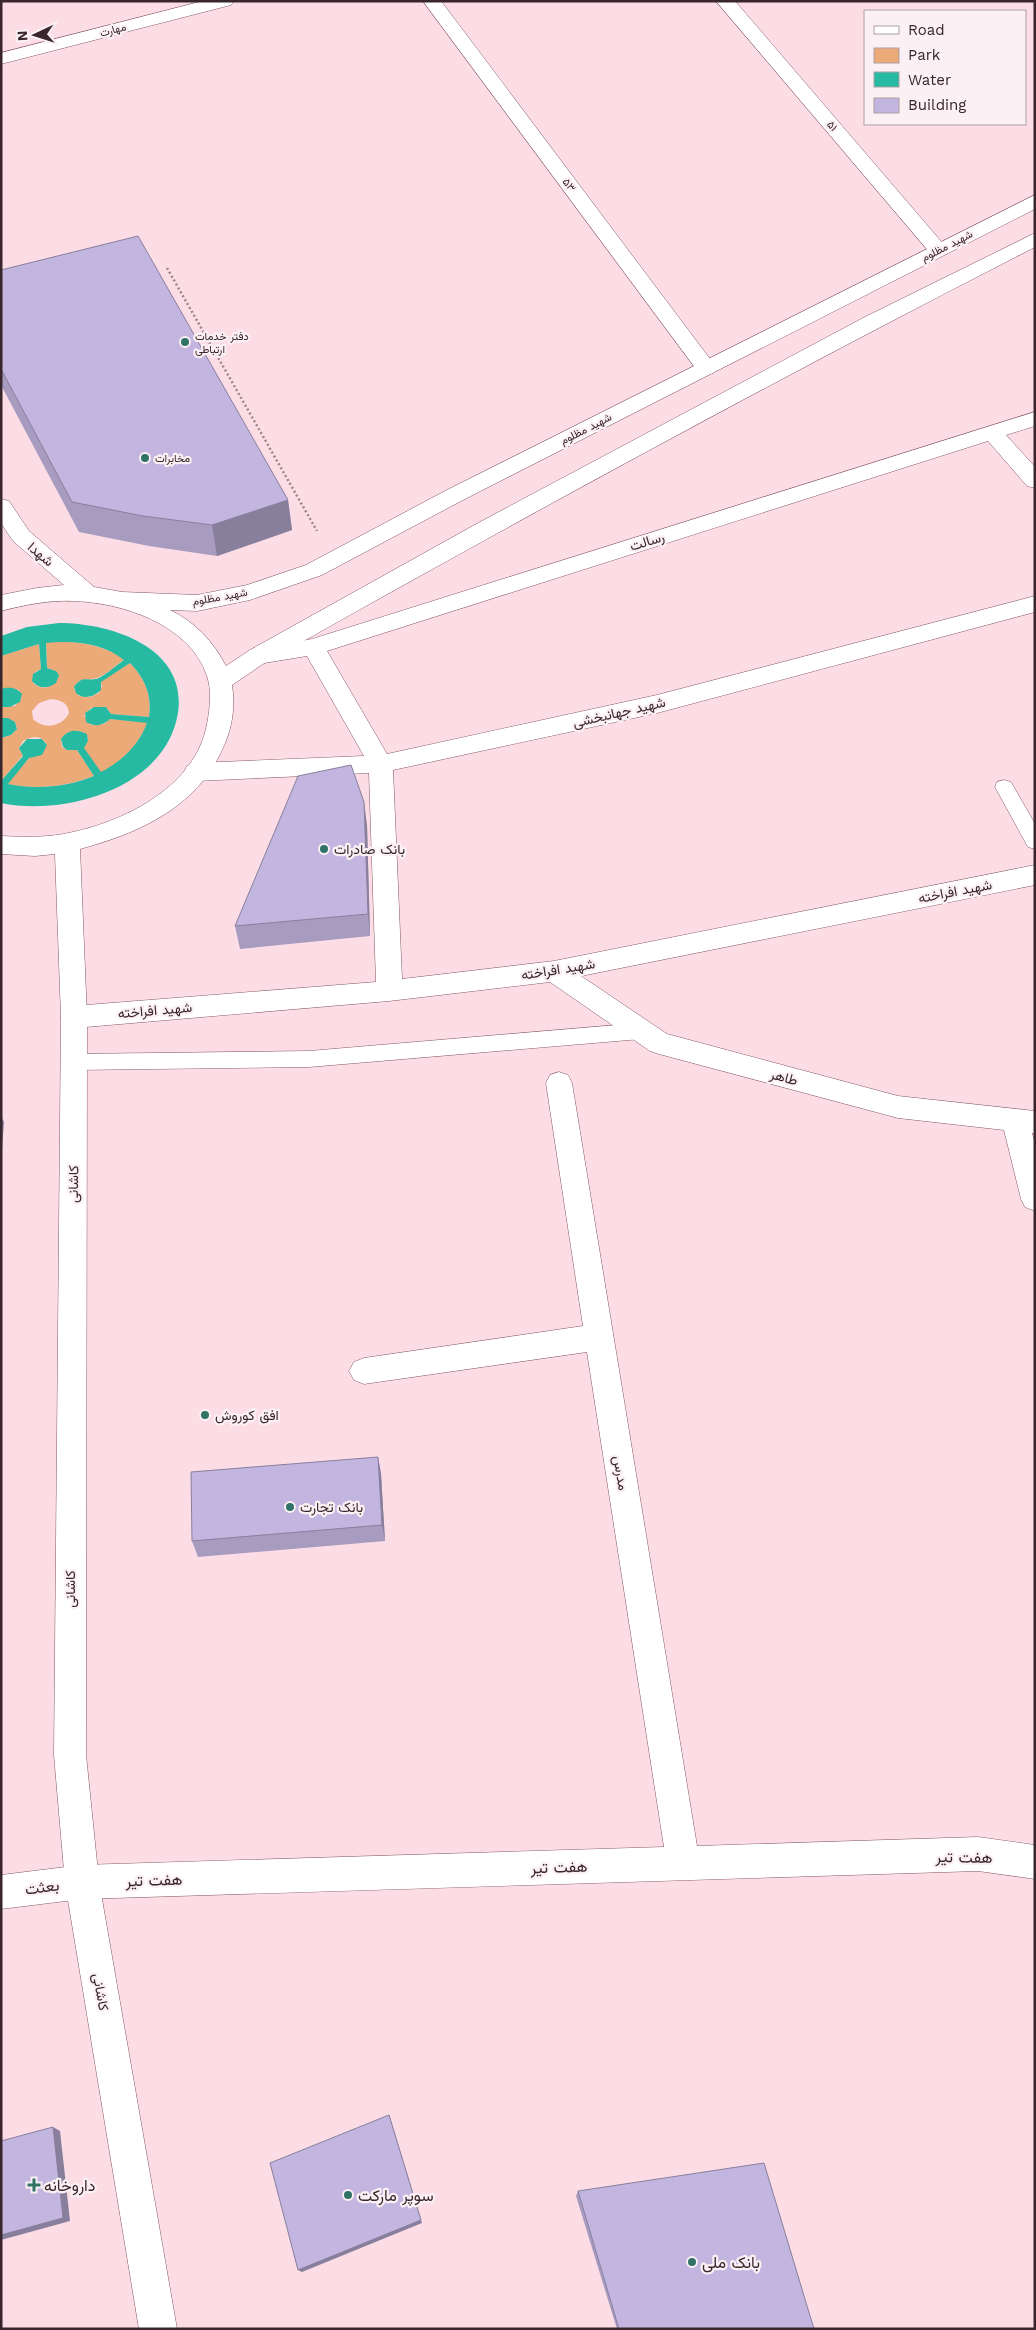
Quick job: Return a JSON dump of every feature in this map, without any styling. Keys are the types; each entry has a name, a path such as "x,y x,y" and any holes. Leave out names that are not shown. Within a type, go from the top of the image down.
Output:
{"street":[{"name":"مهارت","path":"1,59 225,1"},
{"name":"۵۳","path":"432,1 706,368"},
{"name":"۵۱","path":"725,1 938,250"},
{"name":"شهید مظلوم","path":"122,600 198,603 250,592 314,570 453,496 1035,201"},
{"path":"219,682 258,656 488,527 872,322 1035,239"},
{"path":"842,299 872,322"},
{"name":"رسالت","path":"258,656 313,647 1035,419"},
{"path":"992,433 1035,481"},
{"name":"شهدا","path":"1,506 21,536 89,595"},
{"path":"1,603 53,594 89,595 122,600 157,612 186,631 208,654 219,682 223,702 218,733 210,753 178,793 142,818 106,833 67,843 36,846 1,845"},
{"name":"شهید جهانبخشی","path":"196,772 380,764 657,704 1035,604"},
{"path":"313,647 380,764 389,991"},
{"name":"کاشانی","path":"67,843 74,1017 70,1755 82,1882 158,2329"},
{"name":"شهید افراخته","path":"74,1017 389,991 554,971 1035,875"},
{"name":"طاهر","path":"554,971 659,1043 898,1107 1025,1121"},
{"name":"مدرس","path":"559,1084 683,1863"},
{"path":"1025,1121 1035,1199"},
{"path":"364,1372 599,1337"},
{"name":"هفت تیر","path":"82,1882 978,1854 1035,1862"},
{"name":"بعثت","path":"1,1892 82,1882"}],"lane":[{"path":"1004,787 1035,842"},
{"path":"74,1062 309,1060 641,1031"}],"path":[{"path":"167,268 334,560"}],"green space":[{"path":"46,642 87,644 116,654 125,659 100,677 78,682 74,689 79,696 90,697 99,693 102,686 100,682 130,663 140,675 146,687 150,709 149,717 111,714 106,707 91,708 84,715 91,725 104,724 110,719 148,722 140,738 129,752 101,773 83,748 88,741 87,735 80,731 73,731 61,739 62,747 67,750 77,750 94,776 62,785 29,787 7,784 29,758 47,745 42,739 36,737 23,741 19,748 23,755 1,781 1,738 11,735 17,729 15,722 1,718 1,707 15,706 21,699 19,690 10,688 1,690 1,656 39,644 41,669 35,672 33,683 37,686 48,687 57,679 59,675 56,671 47,668","holes":["51,699 63,702 67,706 69,713 66,718 57,724 42,725 33,719 32,711 39,703"]}],"water":[{"path":"59,623 103,628 125,635 145,646 162,659 173,676 179,697 176,722 166,746 150,765 129,781 105,793 79,801 52,805 26,806 1,803 1,781 23,756 19,748 27,739 42,739 47,745 42,755 29,758 8,784 29,787 62,785 94,776 77,750 67,750 63,747 61,739 67,733 80,731 87,734 88,741 84,748 101,772 129,752 144,731 147,723 110,719 98,725 92,725 86,722 85,713 94,707 106,707 111,714 149,717 150,709 146,687 140,675 130,663 101,682 101,690 95,694 85,697 76,693 74,687 79,681 99,678 124,660 107,650 87,644 67,642 46,643 47,668 56,671 59,675 56,683 46,687 37,686 32,681 33,674 41,669 39,644 1,656 1,636 27,627"},
{"path":"4,688 14,688 20,692 22,694 20,702 10,707 1,707 1,690"},
{"path":"1,718 8,718 15,722 17,729 11,735 1,738"}],"building":[{"name":"مخابرات","path":"138,236 288,500 212,525 143,516 72,502 1,369 1,270"},
{"name":"بانک صادرات","path":"351,765 364,802 368,914 235,926 298,776"},
{"name":"بانک تجارت","path":"378,1457 382,1525 192,1541 191,1472"},
{"name":"سوپر مارکت","path":"389,2115 421,2220 298,2270 270,2163"},
{"name":"داروخانه","path":"53,2127 63,2218 1,2235 1,2141"},
{"name":"بانک ملی","path":"764,2163 814,2329 619,2329 578,2191"}],"place":[{"name":"دفتر خدمات ارتباطی","path":"185,342"},
{"name":"مخابرات","path":"145,458"},
{"name":"بانک صادرات","path":"324,849"},
{"name":"افق کوروش","path":"205,1415"},
{"name":"بانک تجارت","path":"290,1507"},
{"name":"داروخانه","path":"34,2185"},
{"name":"سوپر مارکت","path":"348,2195"},
{"name":"بانک ملی","path":"692,2262"}]}
